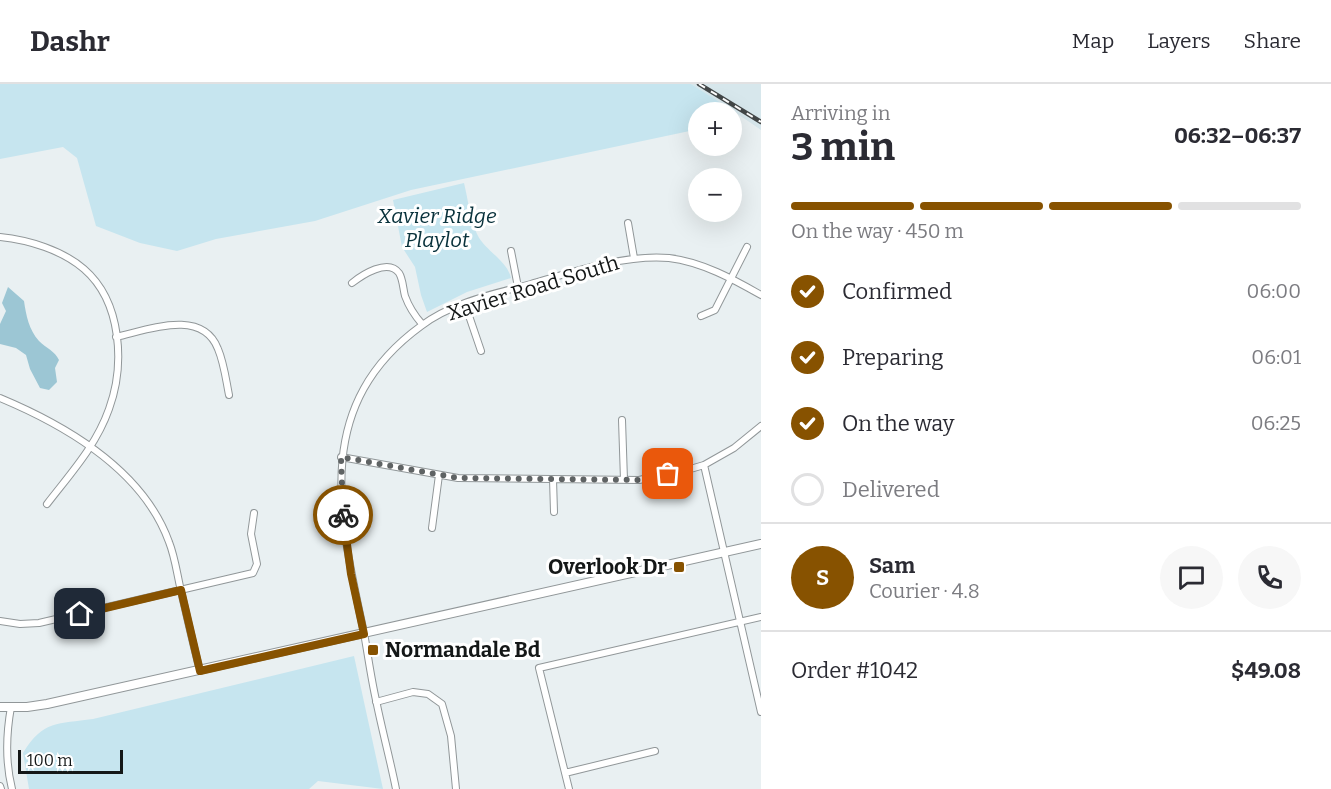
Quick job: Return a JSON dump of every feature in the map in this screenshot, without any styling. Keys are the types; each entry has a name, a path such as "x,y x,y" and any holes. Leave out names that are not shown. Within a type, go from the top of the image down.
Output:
{"street":[{"path":"628,223 634,258"},
{"path":"0,237 52,250 84,268 101,288 114,322 118,366 109,409 91,448 47,504"},
{"path":"701,316 715,310 747,247"},
{"path":"511,251 518,287"},
{"name":"Xavier Road South","path":"396,789 376,702 345,537 341,499 341,457 349,419 374,373 397,346 422,324 445,311 518,287 634,258 669,258 689,262 732,279 761,295"},
{"path":"352,283 365,272 394,268 400,277 410,307 422,324"},
{"path":"465,304 481,351"},
{"path":"116,337 178,324 197,327 218,347 229,395"},
{"path":"0,398 57,424 91,448 124,475 151,506 169,543 200,671"},
{"path":"622,420 624,480"},
{"path":"341,457 458,478 624,480 649,478 704,465 734,448 760,428"},
{"path":"704,465 761,712"},
{"path":"432,528 439,475"},
{"path":"553,479 554,512"},
{"path":"0,621 20,624 39,623 253,573 257,564 251,534 254,513"},
{"path":"0,707 47,704 761,544"},
{"path":"569,789 538,668 761,617"},
{"path":"376,702 413,692 428,694 442,704 451,736 456,789"},
{"path":"11,707 6,754 12,789"},
{"path":"565,772 654,751"}],"shaded area":[{"path":"691,84 761,84 761,130 742,117 742,102 719,102"},
{"path":"8,287 24,301 28,322 36,337 59,360 55,368 57,382 49,390 40,388 26,355 16,348 0,344 0,324 6,311 2,303"}],"green space":[{"path":"0,84 691,84 719,102 688,102 688,131 411,190 315,221 216,239 177,251 140,243 96,226 77,158 63,147 0,159"},
{"name":"Xavier Ridge Playlot","path":"464,183 477,234 485,246 505,266 511,278 467,292 427,312 415,267 402,247 393,200"},
{"path":"354,656 383,789 318,781 309,789 29,789 23,753 37,734 52,726 93,719"}],"railway":[{"path":"699,84 761,122"}],"way so far":[{"path":"343,515 341,457 458,478 639,480 668,474"}],"place":[{"name":"Overlook Dr","path":"679,567"},
{"name":"Normandale Bd","path":"373,650"}],"route":[{"path":"80,614 181,590 200,671 364,634 351,574 343,515"}]}
